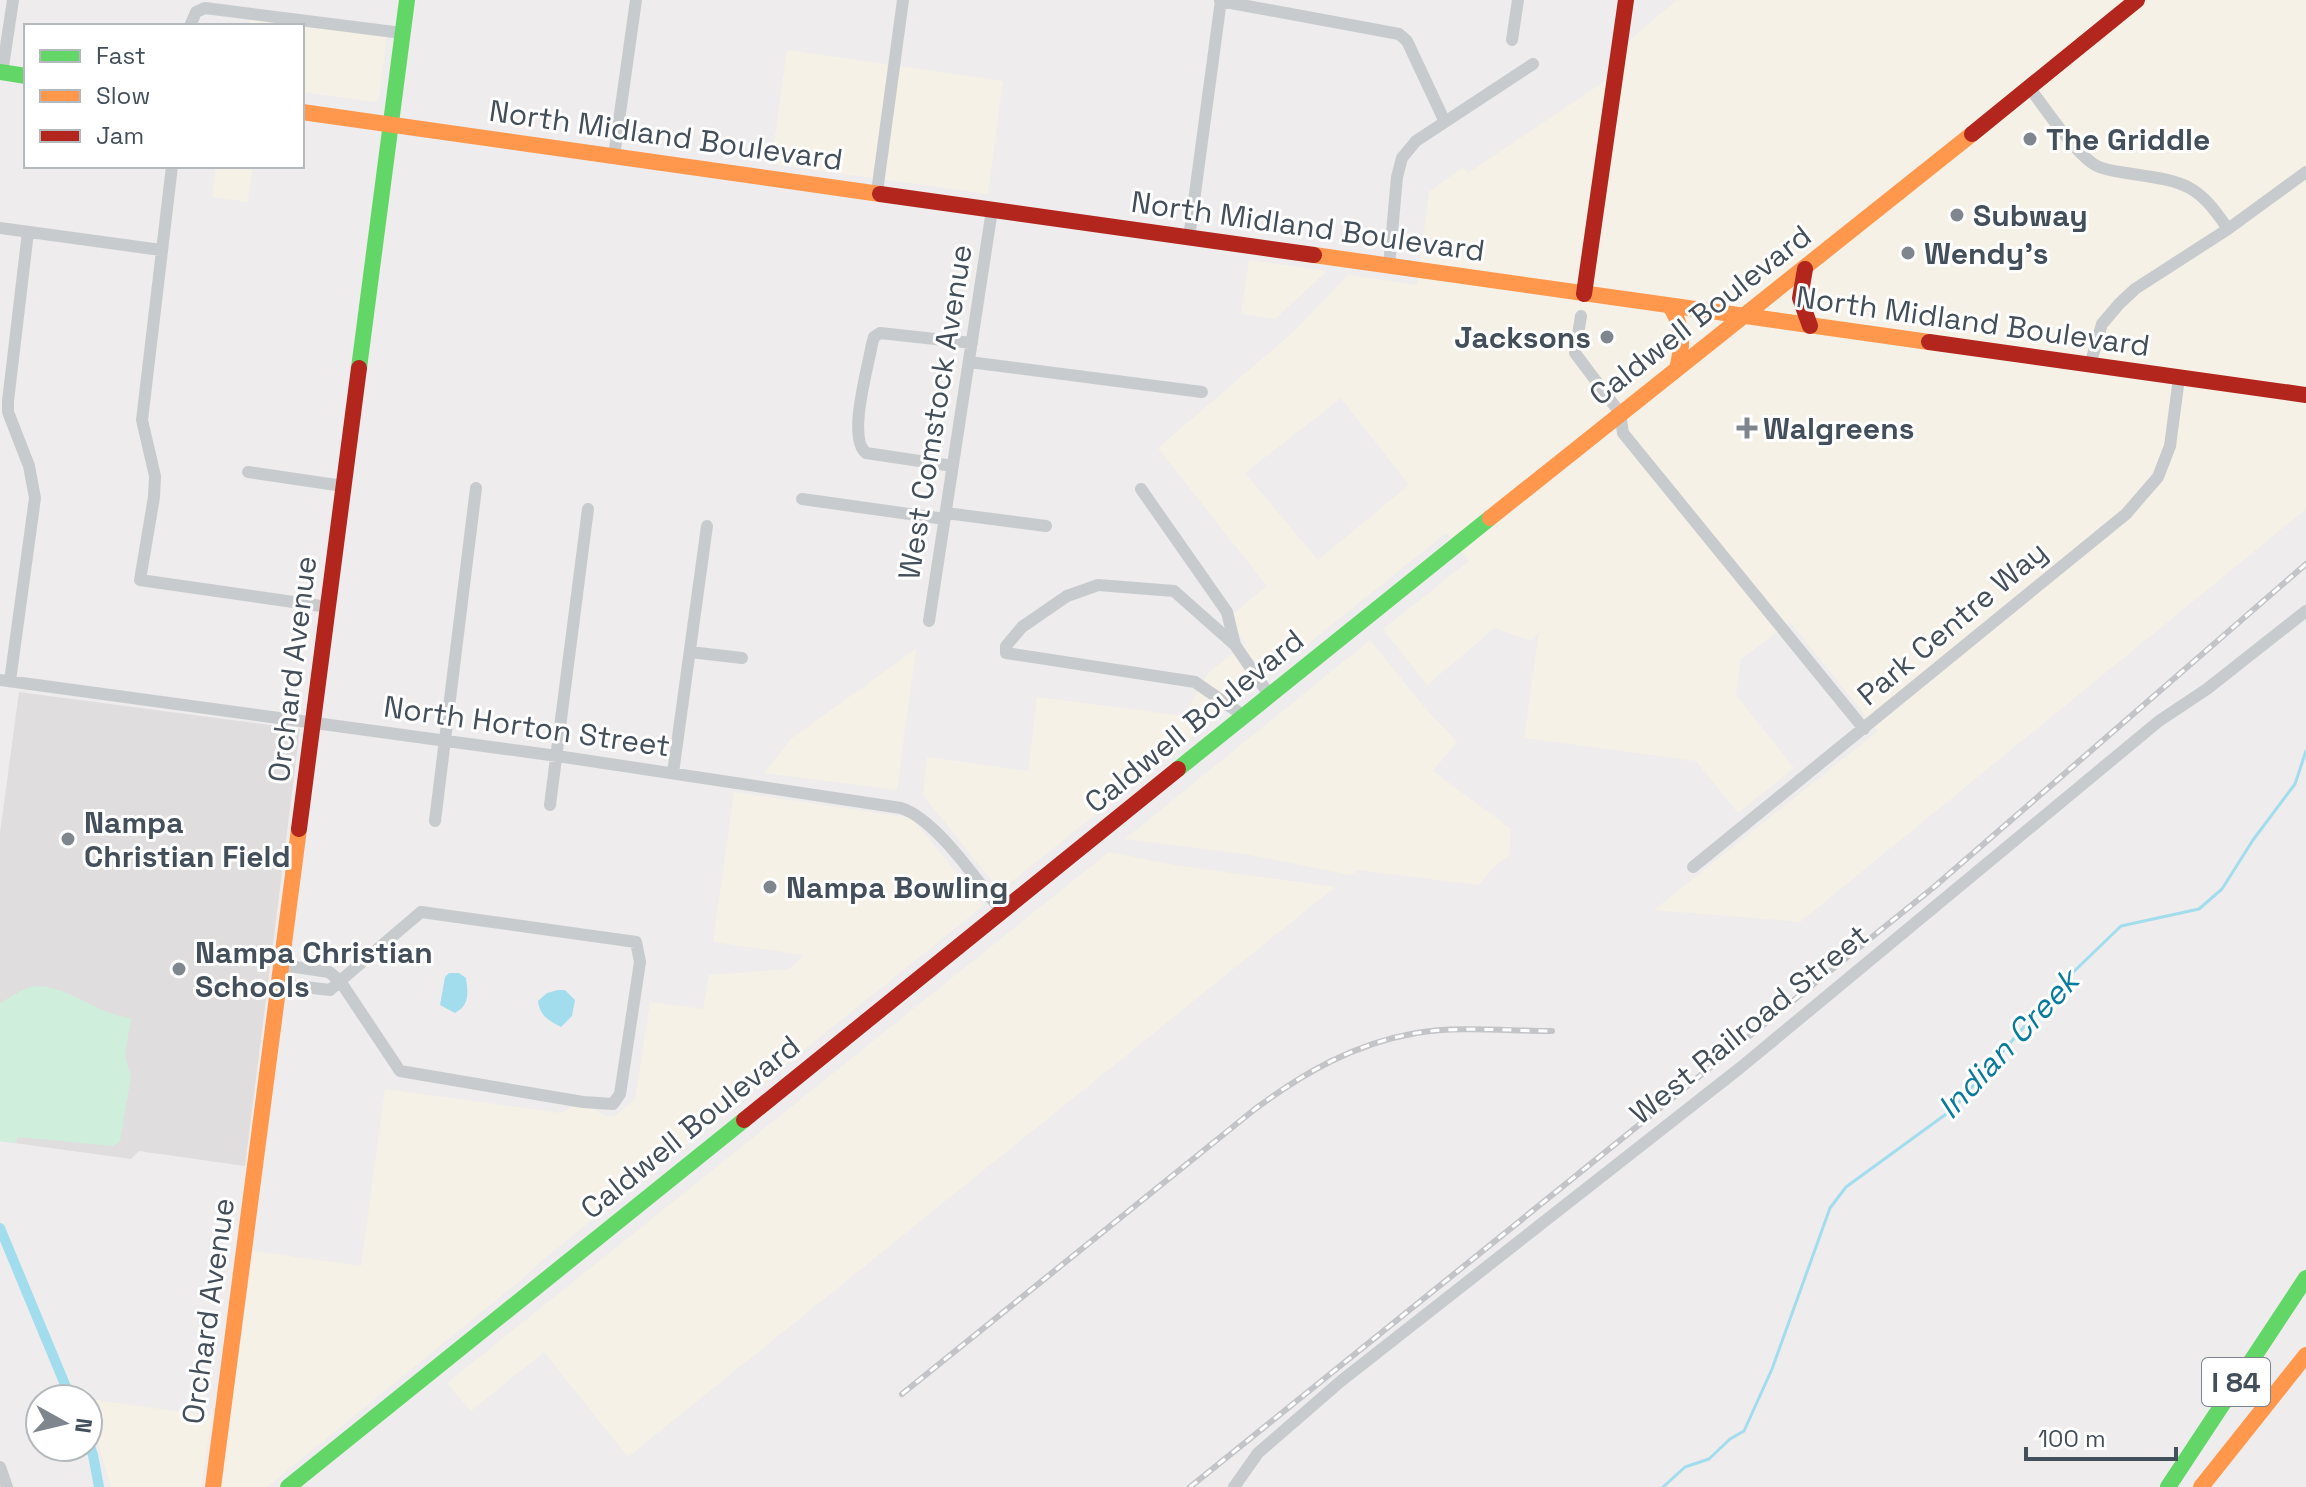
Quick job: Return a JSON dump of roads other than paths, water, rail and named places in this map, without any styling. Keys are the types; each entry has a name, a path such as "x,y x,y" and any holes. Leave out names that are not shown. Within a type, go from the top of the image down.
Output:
{"main road":[{"name":"Orchard Avenue","path":"213,1487 407,0"},
{"path":"1584,294 1626,0"},
{"name":"Caldwell Boulevard","path":"288,1487 2137,0"},
{"path":"1,72 24,76"},
{"name":"North Midland Boulevard","path":"304,112 2306,395"},
{"path":"1805,269 1798,290 1810,326"},
{"path":"1670,306 1684,337 1677,369"},
{"name":"I 84","path":"2168,1487 2306,1278"},
{"name":"I 84","path":"2201,1487 2306,1355"}],"street":[{"path":"1,72 13,0"},
{"path":"614,156 636,0"},
{"path":"877,192 903,0"},
{"path":"1512,40 1518,0"},
{"path":"1189,238 1220,1 1399,34 1407,41 1445,122"},
{"path":"191,24 196,12 205,8 402,33"},
{"path":"1389,266 1397,177 1402,158 1416,141 1533,64"},
{"path":"2029,87 2083,155 2096,166 2170,179 2191,187 2208,201 2228,229"},
{"path":"172,168 142,420 155,476 140,580 328,607"},
{"path":"2090,365 2102,324 2135,289 2228,229 2306,172"},
{"name":"West Comstock Avenue","path":"929,621 992,210"},
{"path":"0,228 161,250"},
{"path":"5,681 35,498 29,466 8,412 28,232"},
{"path":"1581,316 1575,353 1620,413 1623,433 1864,729"},
{"path":"953,466 866,453 857,440 859,417 872,344 874,337 880,333 972,343"},
{"path":"969,362 1202,392"},
{"name":"Park Centre Way","path":"1693,867 2126,514 2158,477 2170,446 2179,378"},
{"path":"1,432 12,423"},
{"path":"248,472 343,486"},
{"path":"435,821 476,488"},
{"path":"1141,489 1227,612 1235,645"},
{"path":"802,499 1046,526"},
{"path":"550,805 588,509"},
{"path":"673,773 707,526"},
{"path":"1244,716 1195,682 1006,653 1006,646 1022,627 1067,596 1098,585 1174,591 1235,645 1270,696"},
{"name":"West Railroad Street","path":"1234,1487 1258,1453 1341,1381 1740,1068 2159,721 2207,689 2306,611"},
{"path":"690,652 742,658"},
{"name":"North Horton Street","path":"5,681 557,756 867,801 907,810 932,828 1002,912"},
{"path":"279,984 330,990 340,981 421,912 636,942 640,962 620,1094 613,1104 588,1103 400,1071 340,981 329,972 282,965"},
{"path":"0,1467 7,1487"}],"water":[{"path":"449,973 459,973 466,978 466,1002 455,1013 440,1005 445,977"},
{"path":"565,990 575,1000 572,1016 561,1027 545,1017 538,1001 547,993"}],"waterway":[{"name":"Indian Creek","path":"1663,1487 1685,1467 1709,1459 1730,1439 1744,1431 1772,1369 1830,1208 1846,1187 1953,1109 2062,983 2121,926 2199,909 2222,889 2253,840 2295,784 2306,751"},
{"path":"0,1228 64,1383"},
{"path":"94,1463 99,1487"}],"railway":[{"path":"1190,1487 1934,887 2306,564"},
{"path":"902,1394 1255,1109 1331,1061 1372,1044 1416,1033 1467,1029 1552,1031"}],"place":[{"name":"The Griddle","path":"2030,139"},
{"name":"Subway","path":"1957,215"},
{"name":"Wendy's","path":"1908,253"},
{"name":"Jacksons","path":"1607,337"},
{"name":"Walgreens","path":"1747,428"},
{"name":"Nampa Christian Field","path":"68,839"},
{"name":"Nampa Bowling","path":"770,887"},
{"name":"Nampa Christian Schools","path":"179,969"}]}
